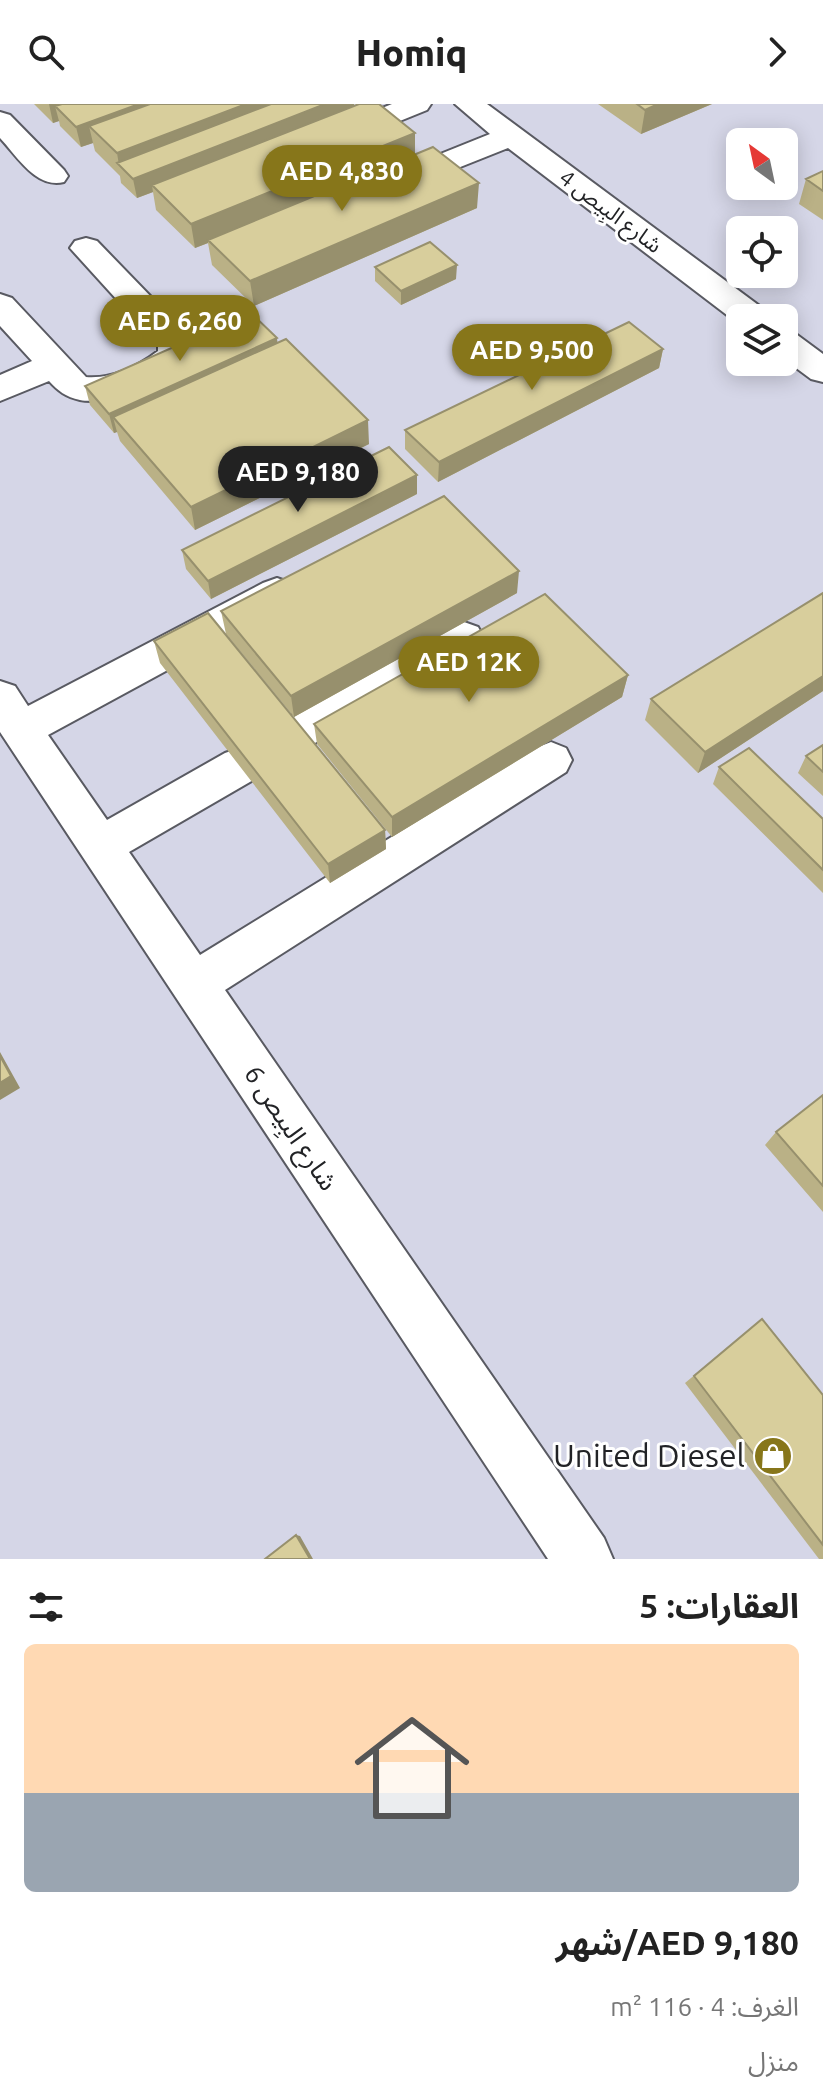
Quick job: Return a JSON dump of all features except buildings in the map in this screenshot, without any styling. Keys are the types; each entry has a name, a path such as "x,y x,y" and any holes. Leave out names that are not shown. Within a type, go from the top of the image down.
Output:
{"street":[{"path":"0,109 10,104"},
{"path":"313,146 417,104"},
{"name":"شارع البِيص 4","path":"469,104 734,304"},
{"path":"0,121 53,176"},
{"path":"362,196 511,136"},
{"path":"0,305 76,388 99,391 169,360 176,348 171,337 86,248"},
{"path":"0,389 54,365"},
{"path":"10,713 305,578"},
{"path":"293,735 464,638"},
{"name":"شارع البِيص 6","path":"10,713 583,1559"},
{"path":"194,984 551,760"},
{"path":"100,846 240,766"}],"shaded area":[{"path":"0,104 823,104 823,1559 0,1559"}],"place":[{"name":"United Diesel","path":"773,1456"}]}
